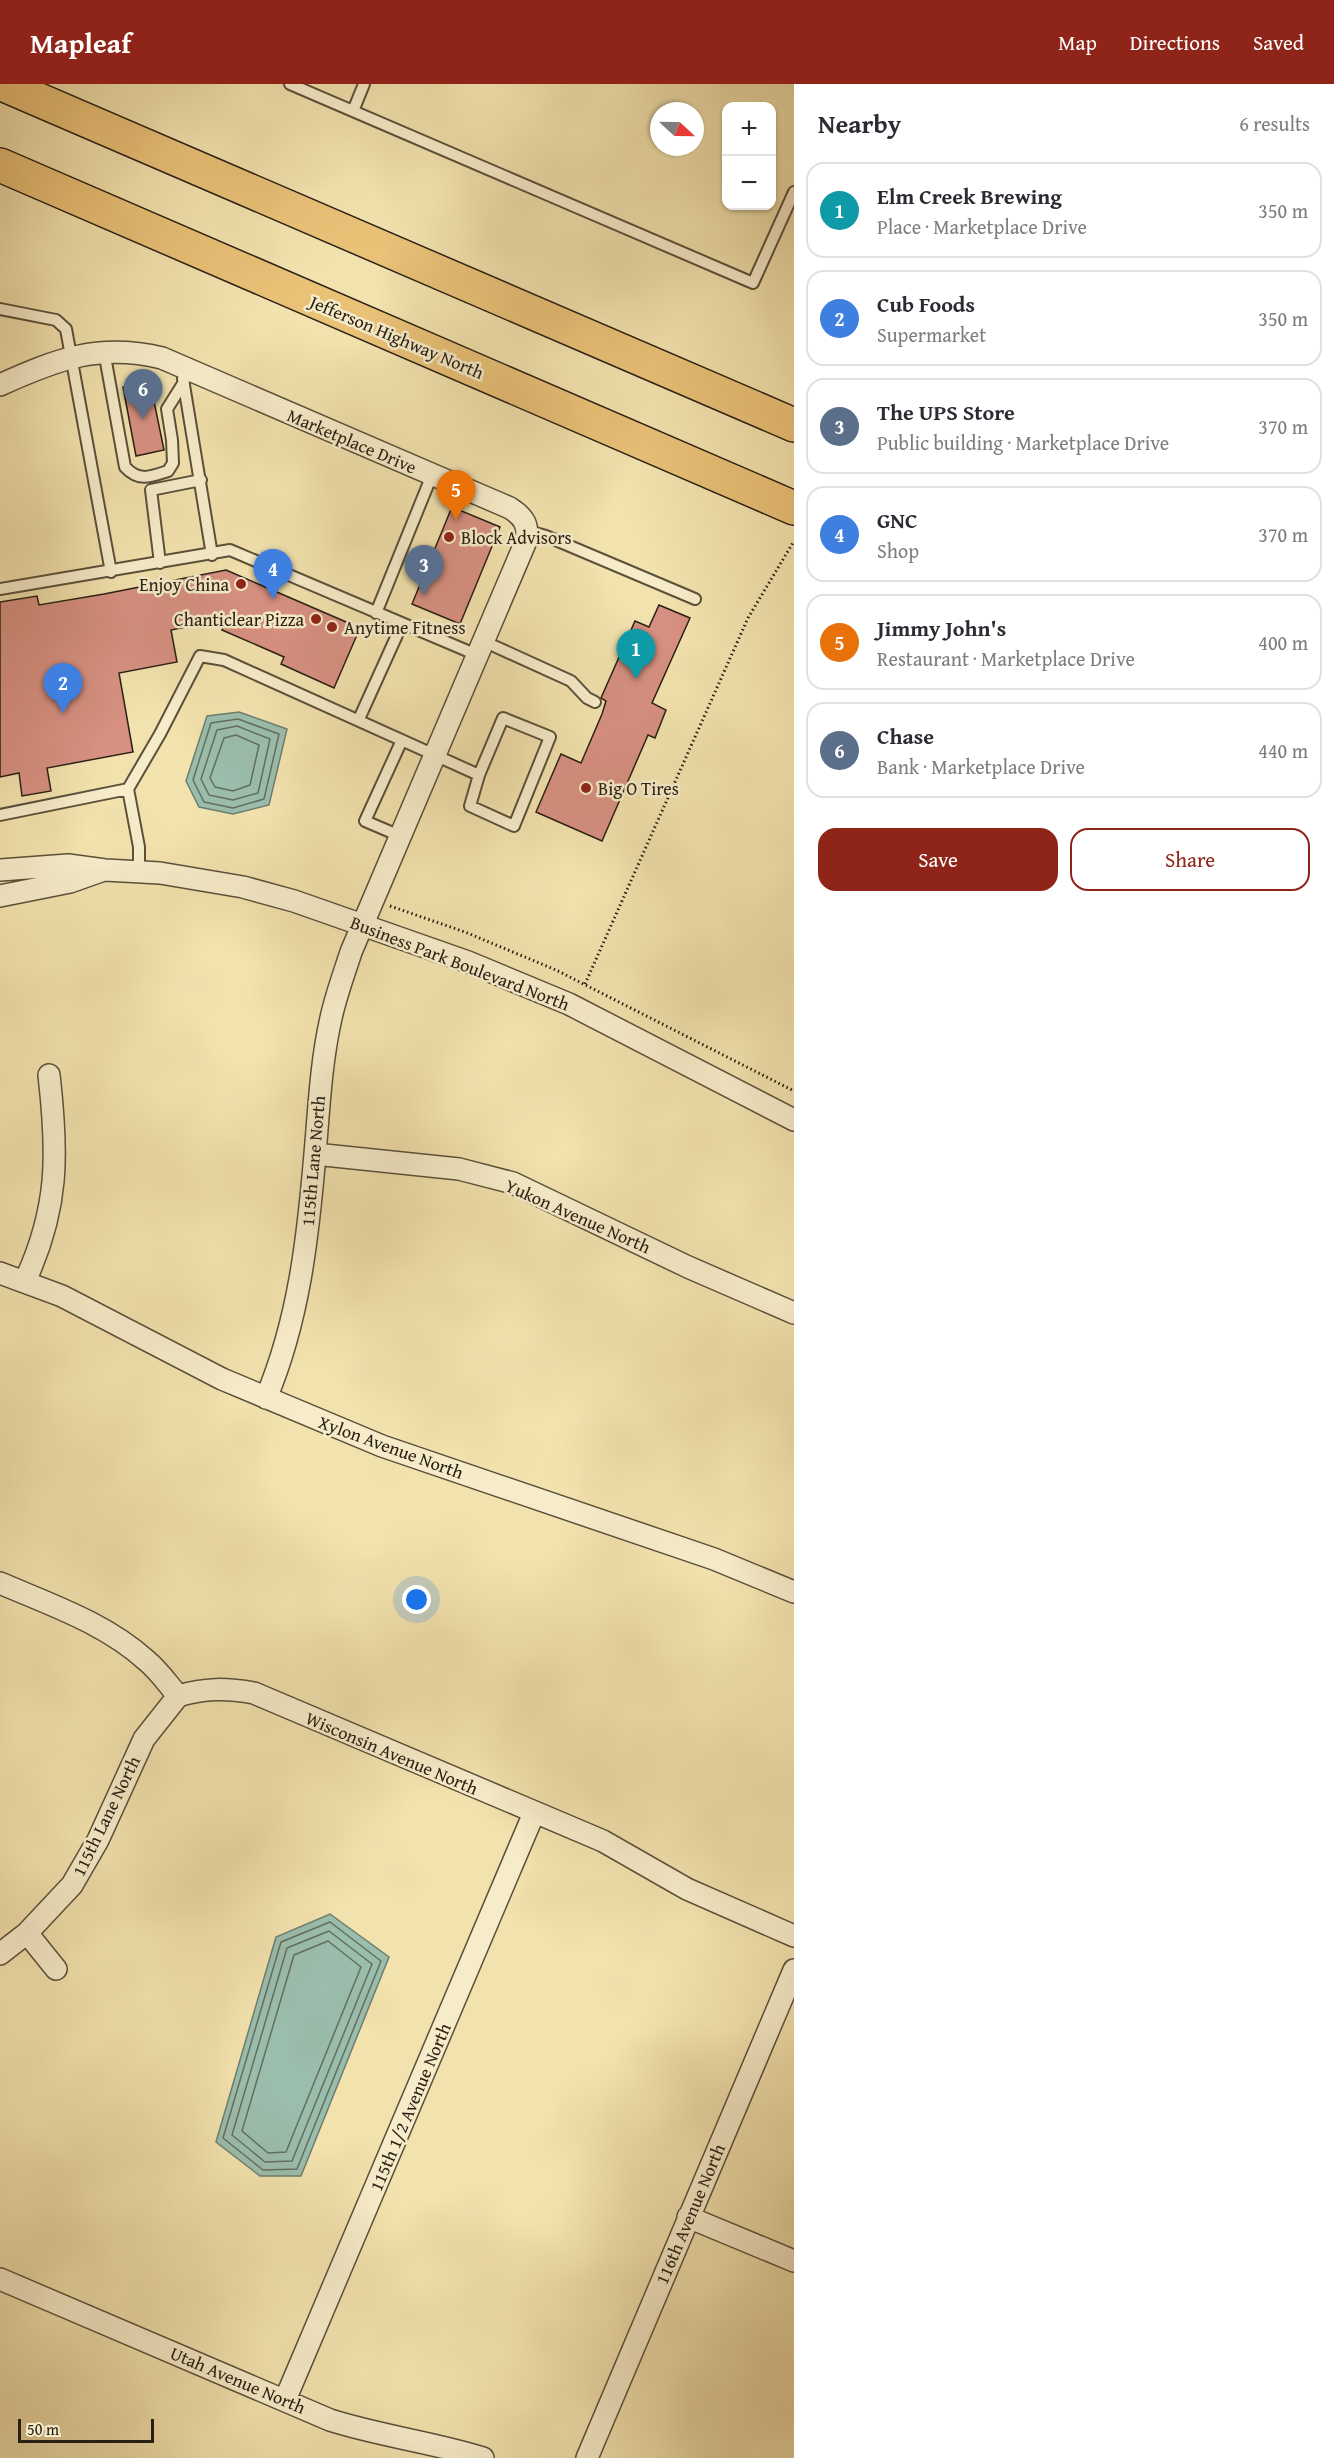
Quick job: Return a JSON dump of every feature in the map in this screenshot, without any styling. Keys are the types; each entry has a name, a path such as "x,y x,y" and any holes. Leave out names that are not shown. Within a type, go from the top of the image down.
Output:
{"highway":[{"path":"2,84 794,425"},
{"name":"Jefferson Highway North","path":"0,165 794,508"}],"street":[{"name":"Marketplace Drive","path":"0,385 73,356 104,350 141,353 162,358 182,374 510,508 520,514 528,531"},
{"path":"363,924 526,541 528,531"},
{"name":"Business Park Boulevard North","path":"0,870 68,865 105,870 139,871 243,887 363,924 468,962 569,1004 794,1120"},
{"name":"Business Park Boulevard North","path":"0,896 70,882 105,870"},
{"name":"115th Lane North","path":"266,1398 290,1334 298,1295 315,1154 320,1089 331,1019 363,924"},
{"path":"26,1281 39,1249 53,1195 56,1138 49,1075"},
{"name":"Yukon Avenue North","path":"315,1154 459,1169 513,1184 698,1271 794,1312"},
{"name":"Xylon Avenue North","path":"0,1273 62,1296 222,1379 382,1446 714,1559 794,1592"},
{"path":"0,1583 78,1616 127,1644 150,1663 178,1696"},
{"name":"Wisconsin Avenue North","path":"178,1696 200,1689 227,1688 254,1694 603,1841 687,1889 794,1935"},
{"name":"115th Lane North","path":"0,1954 27,1934 54,1907 77,1877 98,1840 144,1739 158,1718 178,1696"},
{"name":"115th 1/2 Avenue North","path":"285,2400 534,1813"},
{"path":"27,1934 56,1969"},
{"name":"116th Avenue North","path":"587,2458 794,1970"},
{"path":"688,2217 794,2261"},
{"name":"Utah Avenue North","path":"0,2279 330,2420 370,2433 450,2448 483,2458"}],"lane":[{"path":"290,84 753,283 794,192"},
{"path":"353,111 364,84"},
{"path":"0,309 61,323 66,329 73,356 111,572"},
{"path":"104,350 125,467 133,476 144,478 168,471 172,463 167,409 182,374"},
{"path":"182,374 212,555"},
{"path":"376,613 432,475"},
{"path":"160,563 150,490 201,480"},
{"path":"528,531 546,536 695,599"},
{"path":"0,590 212,555 230,550 402,624 480,648 571,681 587,698 595,702"},
{"path":"359,719 402,624"},
{"path":"139,871 139,847 128,789 160,734 200,656 224,660 479,775"},
{"path":"503,718 550,737 514,826 470,806 479,775 503,718"},
{"path":"400,836 365,821 402,740"},
{"path":"0,815 128,789"}],"path":[{"path":"585,984 748,618 794,541"}],"water":[{"path":"239,712 287,729 269,805 233,814 199,807 186,781 207,716"},
{"path":"330,1914 389,1957 301,2176 260,2176 216,2142 276,1937"}],"building":[{"path":"150,382 164,450 136,456 123,387"},
{"path":"452,507 500,527 460,624 412,604"},
{"path":"226,570 360,628 334,688 281,664 284,657 222,630 226,619 171,630 177,662 119,673 133,752 47,768 51,791 22,796 19,773 0,777 0,602 37,596 39,605"},
{"path":"659,605 690,618 652,703 666,710 655,738 648,735 602,841 536,812 561,754 581,763 606,701 601,698 635,621 649,627"}],"place":[{"name":"Chase","path":"143,419"},
{"name":"Jimmy John's","path":"456,520"},
{"name":"Block Advisors","path":"449,537"},
{"name":"Enjoy China","path":"241,584"},
{"name":"The UPS Store","path":"424,595"},
{"name":"GNC","path":"273,599"},
{"name":"Chanticlear Pizza","path":"316,619"},
{"name":"Anytime Fitness","path":"332,627"},
{"name":"Elm Creek Brewing","path":"636,679"},
{"name":"Cub Foods","path":"63,713"},
{"name":"Big O Tires","path":"586,788"}]}
